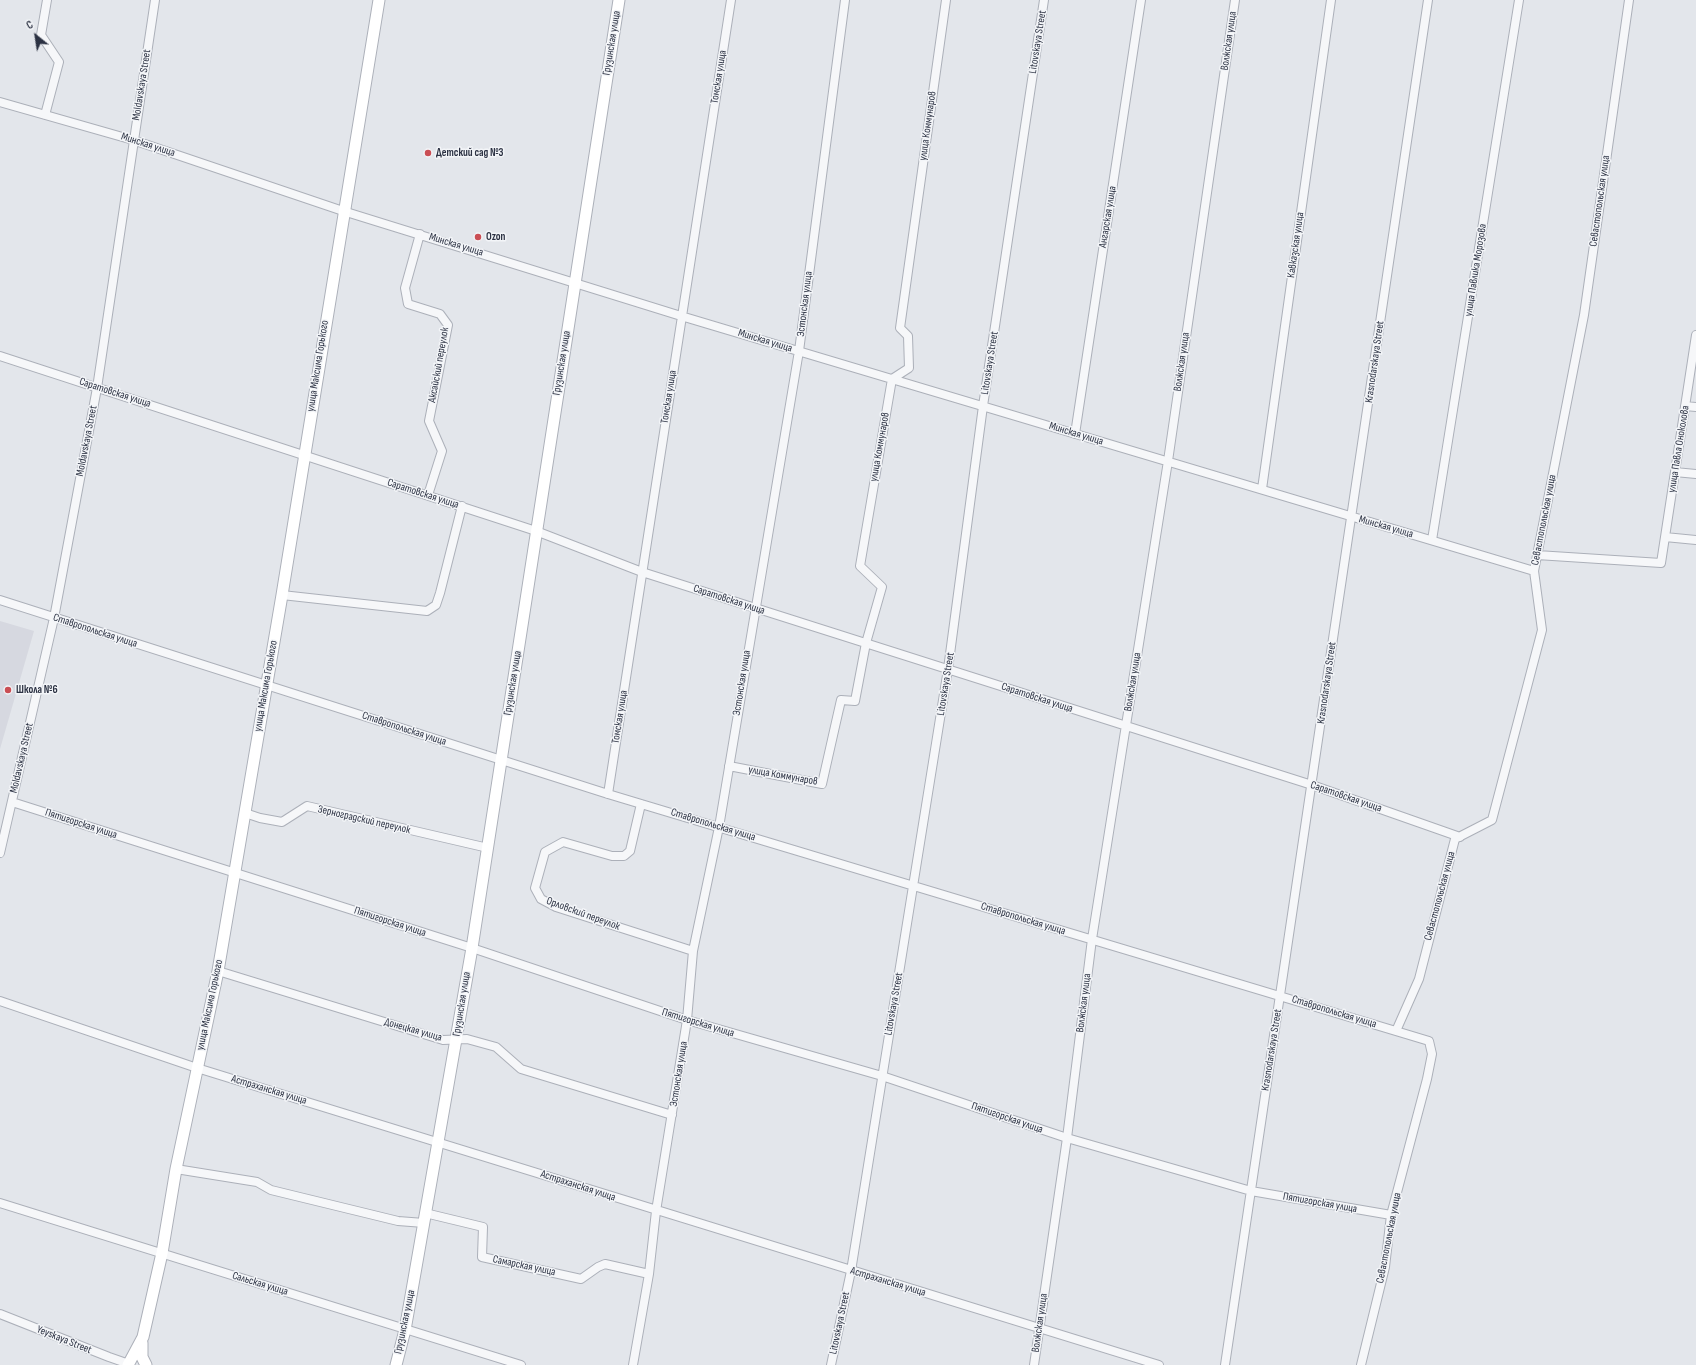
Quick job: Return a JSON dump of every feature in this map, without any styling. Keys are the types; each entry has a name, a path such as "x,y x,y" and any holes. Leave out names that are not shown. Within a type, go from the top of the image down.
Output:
{"main road":[{"name":"улица Максима Горького","path":"129,1364 143,1337 162,1254 176,1168 218,971 282,595 343,211 379,0"},
{"name":"Грузинская улица","path":"396,1365 405,1330 472,948 619,0"},
{"path":"143,1337 141,1349 142,1357 146,1365"}],"street":[{"path":"45,115 59,62 41,35 47,0"},
{"name":"Moldavskaya Street","path":"0,853 54,618 97,388 155,0"},
{"name":"Томская улица","path":"608,794 731,0"},
{"name":"Эстонская улица","path":"633,1365 649,1274 656,1211 687,1020 693,951 719,827 799,351 845,0"},
{"name":"улица Коммунаров","path":"729,766 822,784 841,700 855,700 866,643 882,587 860,566 892,379 909,368 908,336 900,328 946,0"},
{"name":"Litovskaya Street","path":"832,1365 851,1271 948,670 983,406 1044,0"},
{"name":"Ангарская улица","path":"1075,434 1141,0"},
{"name":"Волжская улица","path":"1034,1365 1067,1138 1092,940 1168,461 1235,0"},
{"name":"Кавказская улица","path":"1262,489 1331,0"},
{"name":"Krasnodarskaya Street","path":"1224,1365 1312,785 1428,0"},
{"name":"улица Павлика Морозова","path":"1432,540 1520,0"},
{"name":"Севастопольская улица","path":"1396,1031 1419,979 1455,839 1492,820 1542,630 1534,571 1584,315 1629,0"},
{"name":"Минская улица","path":"0,102 133,140 343,211 681,316 1534,571"},
{"name":"Аксайский переулок","path":"420,234 405,288 408,304 440,314 448,325 429,421 442,451 428,495"},
{"name":"улица Павла Оноколова","path":"1537,555 1661,563 1696,335"},
{"name":"Саратовская улица","path":"0,356 304,456 462,506 536,531 642,572 1312,785 1460,837"},
{"path":"1685,406 1696,407"},
{"path":"1675,472 1696,474"},
{"path":"282,595 427,611 436,605 462,506"},
{"path":"1665,537 1696,540"},
{"name":"Ставропольская улица","path":"0,600 608,794 1429,1041"},
{"name":"Пятигорская улица","path":"12,802 472,948 687,1020 882,1076 1067,1138 1251,1191 1391,1215"},
{"name":"Орловский переулок","path":"641,804 630,851 624,856 612,856 563,842 545,852 535,888 541,899 556,907 693,951"},
{"name":"Зерноградский переулок","path":"245,813 260,818 282,822 307,806 488,848"},
{"name":"Донецкая улица","path":"218,971 443,1040 467,1039 496,1047 521,1069 672,1115"},
{"name":"Астраханская улица","path":"0,1001 197,1068 439,1142 656,1211 1159,1365"},
{"name":"Севастопольская улица","path":"1361,1365 1385,1267 1391,1215 1428,1079 1432,1054 1429,1041"},
{"name":"Самарская улица","path":"176,1168 257,1182 271,1190 398,1221 425,1218 483,1227 482,1257 581,1278 605,1264 649,1274"},
{"name":"Сальская улица","path":"0,1203 521,1365"},
{"name":"Yeyskaya Street","path":"0,1314 129,1364"}],"shaded area":[{"name":"Школа №6","path":"0,621 34,631 0,749"}],"place":[{"name":"Детский сад №3","path":"428,153"},
{"name":"Ozon","path":"478,237"},
{"name":"Школа №6","path":"8,690"}]}
